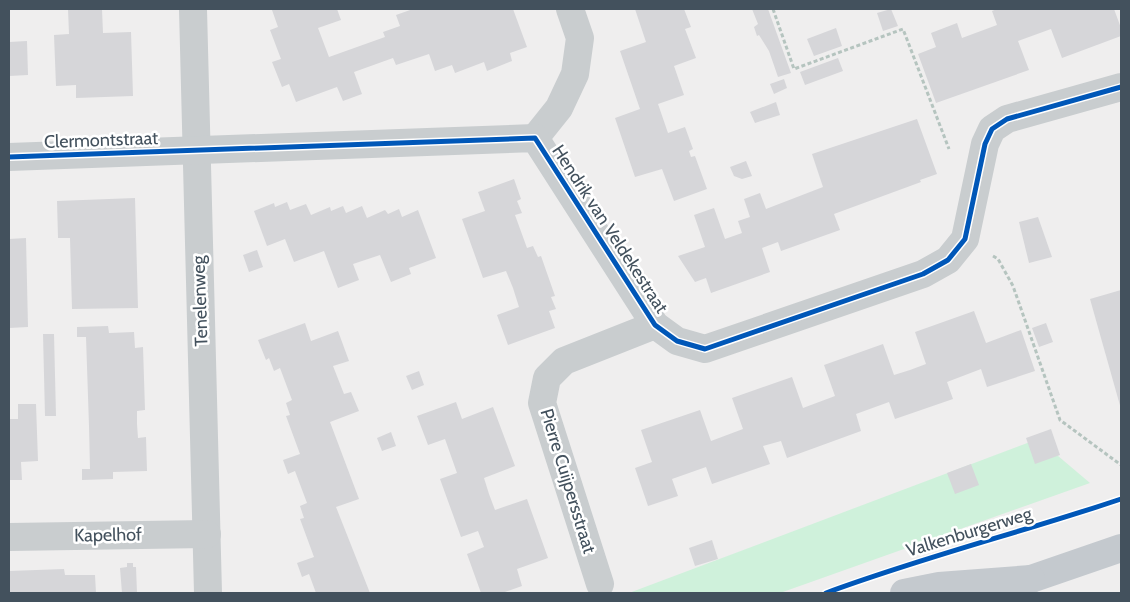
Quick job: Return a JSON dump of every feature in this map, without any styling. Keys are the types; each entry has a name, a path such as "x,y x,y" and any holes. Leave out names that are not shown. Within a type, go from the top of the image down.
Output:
{"main road":[{"path":"1006,593 1031,579 1121,548"},
{"path":"904,593 939,586 1031,579"}],"street":[{"name":"Tenelenweg","path":"193,9 195,149 208,593"},
{"path":"535,138 559,108 575,74 580,38 570,9"},
{"name":"Hendrik van Veldekestraat","path":"195,149 535,138 655,325 677,341 705,349 924,274 948,260 965,239 985,144 992,129 1007,120 1121,88"},
{"name":"Clermontstraat","path":"9,157 195,149"},
{"name":"Pierre Cuijpersstraat","path":"600,584 542,403 547,378 564,360 655,325"},
{"name":"Kapelhof","path":"9,537 207,534"}],"path":[{"path":"772,9 794,69 903,29 951,156"},
{"path":"965,239 998,259 1012,286 1060,420 1121,465"}],"green space":[{"path":"1038,439 1090,483 780,593 629,593"}],"building":[{"path":"68,9 102,9 103,33 131,32 133,96 76,98 76,85 56,86 54,35 69,34"},
{"path":"337,9 341,20 318,28 329,57 385,37 383,32 400,26 396,15 413,9 513,9 527,47 510,53 512,61 487,71 484,62 455,73 452,65 435,71 429,54 396,65 393,58 354,72 362,94 343,101 337,87 296,102 289,84 282,87 272,62 281,59 270,30 278,27 272,10"},
{"path":"635,9 684,9 691,27 685,29 696,58 674,66 684,95 658,104 668,133 685,127 693,149 689,151 691,157 695,156 707,189 674,201 662,169 635,177 615,118 640,109 620,51 646,42"},
{"path":"752,9 768,9 791,73 778,77 769,51 759,35 757,36 754,27 758,24"},
{"path":"891,9 898,26 883,31 877,13"},
{"path":"997,9 1114,9 1121,28 1121,36 1062,58 1051,29 1018,41 1029,70 936,103 918,54 936,47 931,33 957,23 962,38 997,25 992,11"},
{"path":"836,28 842,46 814,56 807,39"},
{"path":"27,41 28,75 9,76 9,42"},
{"path":"838,58 843,71 805,85 800,72"},
{"path":"784,79 787,88 774,94 770,84"},
{"path":"776,102 780,115 755,123 750,112"},
{"path":"917,119 937,174 920,180 921,182 834,214 840,230 781,251 778,242 762,248 770,272 711,293 706,278 695,282 678,256 705,247 694,215 714,208 725,239 742,233 738,221 750,217 744,199 760,193 766,209 823,187 812,154"},
{"path":"746,161 752,176 742,179 734,176 730,167"},
{"path":"514,179 521,199 517,201 522,213 515,215 527,248 533,246 538,257 541,256 555,296 551,297 556,309 549,311 555,328 508,345 497,315 519,307 513,288 506,271 483,278 462,219 485,211 478,192"},
{"path":"135,198 138,308 72,309 70,238 58,238 57,201"},
{"path":"287,202 290,210 306,204 311,215 330,207 331,211 343,206 346,213 362,206 367,218 385,210 388,214 399,209 402,217 418,210 436,258 409,268 411,274 391,282 380,255 353,264 359,280 338,288 324,251 294,262 285,239 267,246 254,211 274,203 275,207"},
{"path":"1038,217 1052,257 1029,263 1019,222"},
{"path":"26,238 28,327 9,328 9,239"},
{"path":"257,250 263,267 249,272 243,255"},
{"path":"1121,290 1121,409 1090,299"},
{"path":"974,311 986,343 1021,330 1035,371 987,387 981,369 947,382 953,399 895,419 889,402 856,414 861,431 787,458 781,441 763,446 770,464 712,484 706,467 672,479 678,496 648,506 635,468 652,462 641,430 700,410 711,441 743,429 732,398 792,377 803,408 835,396 824,365 883,344 894,375 910,370 926,364 915,332"},
{"path":"305,323 311,341 338,331 349,361 333,366 344,394 351,392 359,411 330,422 359,499 336,507 370,593 316,593 309,574 302,577 297,563 314,557 300,519 304,518 300,506 307,503 295,471 288,474 283,460 300,454 286,416 290,415 286,403 292,400 280,368 274,371 269,358 266,360 258,340"},
{"path":"1046,323 1053,342 1039,347 1032,328"},
{"path":"108,326 109,333 134,332 135,348 143,347 145,410 137,411 137,424 138,438 146,437 147,471 113,472 113,479 82,480 82,469 90,469 89,426 86,337 77,337 77,327"},
{"path":"43,334 54,334 56,416 45,416"},
{"path":"419,371 424,385 412,390 406,376"},
{"path":"456,402 462,419 493,407 515,466 484,478 489,494 495,510 527,499 548,558 517,569 522,586 502,593 481,593 467,554 484,547 478,531 461,537 440,479 457,473 445,439 428,445 417,416"},
{"path":"18,404 36,404 38,461 21,462 22,480 9,480 9,419 18,419"},
{"path":"1051,429 1060,455 1035,464 1026,438"},
{"path":"391,432 396,446 382,451 377,438"},
{"path":"971,464 979,485 955,494 947,473"},
{"path":"712,540 718,559 695,566 689,548"},
{"path":"127,563 133,563 133,567 136,567 137,593 122,593 120,568 127,567"},
{"path":"64,569 65,575 95,575 96,593 9,593 9,571"}],"cycle path":[{"path":"9,157 535,138 655,325 677,341 705,349 923,274 948,260 965,239 985,144 992,129 1007,119 1121,87"},
{"name":"Valkenburgerweg","path":"826,593 899,568 1121,499"}]}
